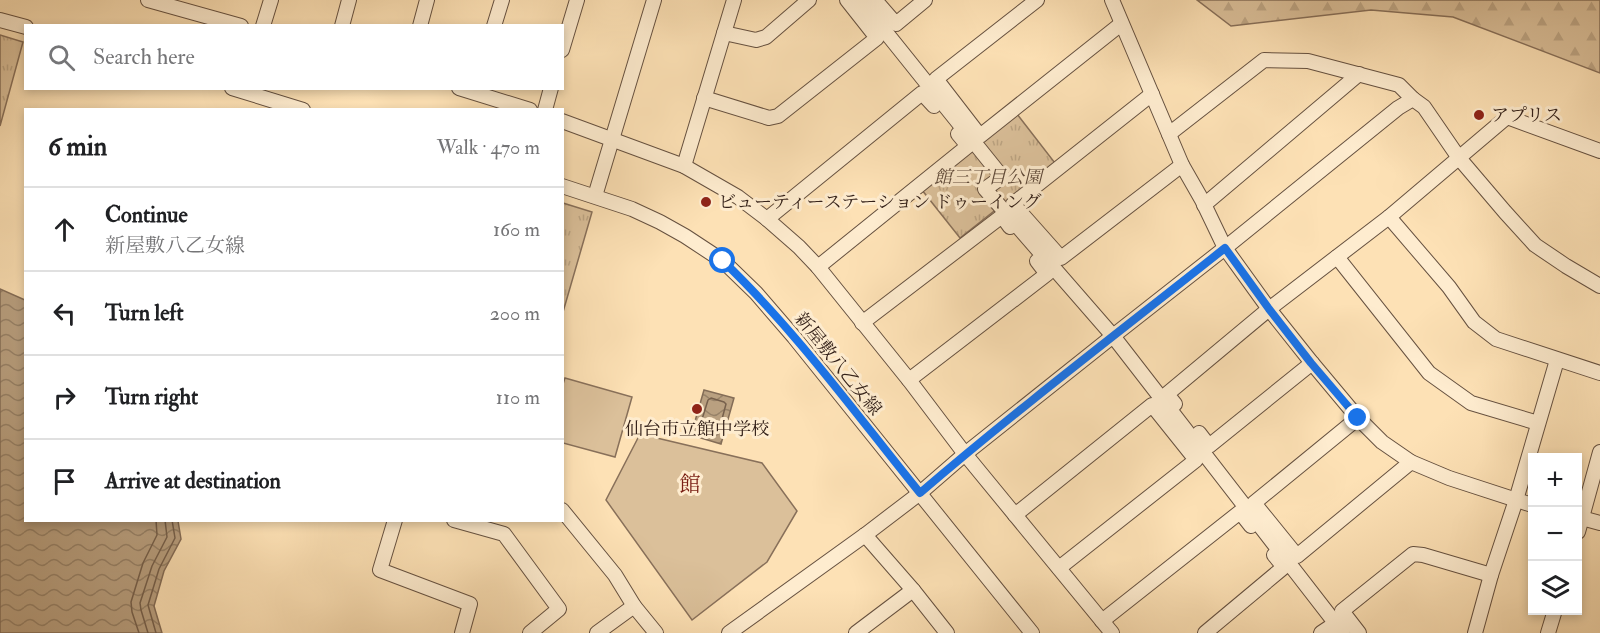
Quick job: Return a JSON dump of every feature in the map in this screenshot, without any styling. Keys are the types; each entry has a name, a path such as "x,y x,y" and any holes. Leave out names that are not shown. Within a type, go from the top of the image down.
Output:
{"street":[{"path":"148,0 194,6 236,24"},
{"path":"264,24 271,0"},
{"path":"343,24 349,0"},
{"path":"421,24 427,0"},
{"path":"495,24 502,0"},
{"path":"564,43 577,0"},
{"path":"595,196 654,0"},
{"path":"684,166 734,0"},
{"path":"724,33 756,40 766,37 809,0"},
{"path":"704,98 769,118 778,116 877,38 847,0"},
{"path":"860,0 1002,177 985,189 1113,336 1343,633"},
{"path":"874,0 896,24 925,0"},
{"path":"1037,0 936,79 980,136 1121,24"},
{"path":"1112,0 1182,165 1225,248 1311,363 1358,418 1382,442 1411,462 1449,478 1528,504"},
{"path":"0,20 24,26"},
{"path":"1169,134 1264,60 1308,61 1399,85 1424,107 1459,158 1535,245 1600,286"},
{"path":"1204,205 1359,74"},
{"path":"238,90 297,108"},
{"path":"475,90 524,108"},
{"path":"546,108 550,90"},
{"path":"767,219 922,93 968,146 818,267"},
{"path":"1152,94 1013,204 1060,258 1182,165"},
{"path":"729,633 920,493 965,454 1398,108 1413,99"},
{"path":"1311,363 1209,446 1167,394 1269,309 1389,217 1507,117 1600,152"},
{"path":"564,122 684,166 738,197 799,247 818,267 965,454 1112,633"},
{"name":"新屋敷八乙女線","path":"564,187 632,209 660,222 723,261 756,293 794,337 1032,633"},
{"path":"862,323 1002,216 1047,274 909,380"},
{"path":"1389,217 1449,287 1474,322 1496,339 1600,373"},
{"path":"1337,257 1429,373 1471,402 1538,423"},
{"path":"1475,633 1557,360"},
{"path":"1015,515 1152,405 1196,460 1059,568"},
{"path":"1358,418 1254,503 1297,556 1411,462"},
{"path":"1582,511 1600,452"},
{"path":"564,512 615,575 634,606 656,633"},
{"path":"1102,621 1240,512 1284,567 1205,633"},
{"path":"1582,519 1600,524"},
{"path":"394,522 380,570 470,604 462,633"},
{"path":"461,522 504,534 559,609 530,633"},
{"path":"864,535 913,590 947,633"},
{"path":"1359,633 1341,612 1413,554 1491,575"},
{"path":"856,633 913,590"},
{"path":"597,633 634,606"},
{"path":"1548,633 1553,615"},
{"path":"1321,633 1330,627 1335,633"}],"green space":[{"path":"1197,0 1600,0 1600,73 1453,17 1371,10 1231,26"},
{"path":"0,35 23,42 0,126"},
{"name":"館三丁目公園","path":"1017,114 1055,163 960,238 922,190"},
{"path":"564,204 592,212 564,309"},
{"path":"565,378 632,397 615,457 564,443"},
{"path":"640,434 762,463 797,511 767,562 692,620 606,500"}],"water":[{"path":"0,289 24,300 24,522 178,522 181,539 164,571 154,606 162,633 0,633"},
{"path":"704,390 734,398 721,444 691,435"}],"place":[{"name":"アプリス","path":"1479,115"},
{"name":"ビューティーステーション ドゥーイング","path":"706,202"},
{"name":"仙台市立館中学校","path":"697,409"}],"district":[{"name":"館","path":"690,484"}],"route":[{"path":"723,261 756,293 794,337 920,493 965,454 1225,248 1311,363 1358,418"}]}
